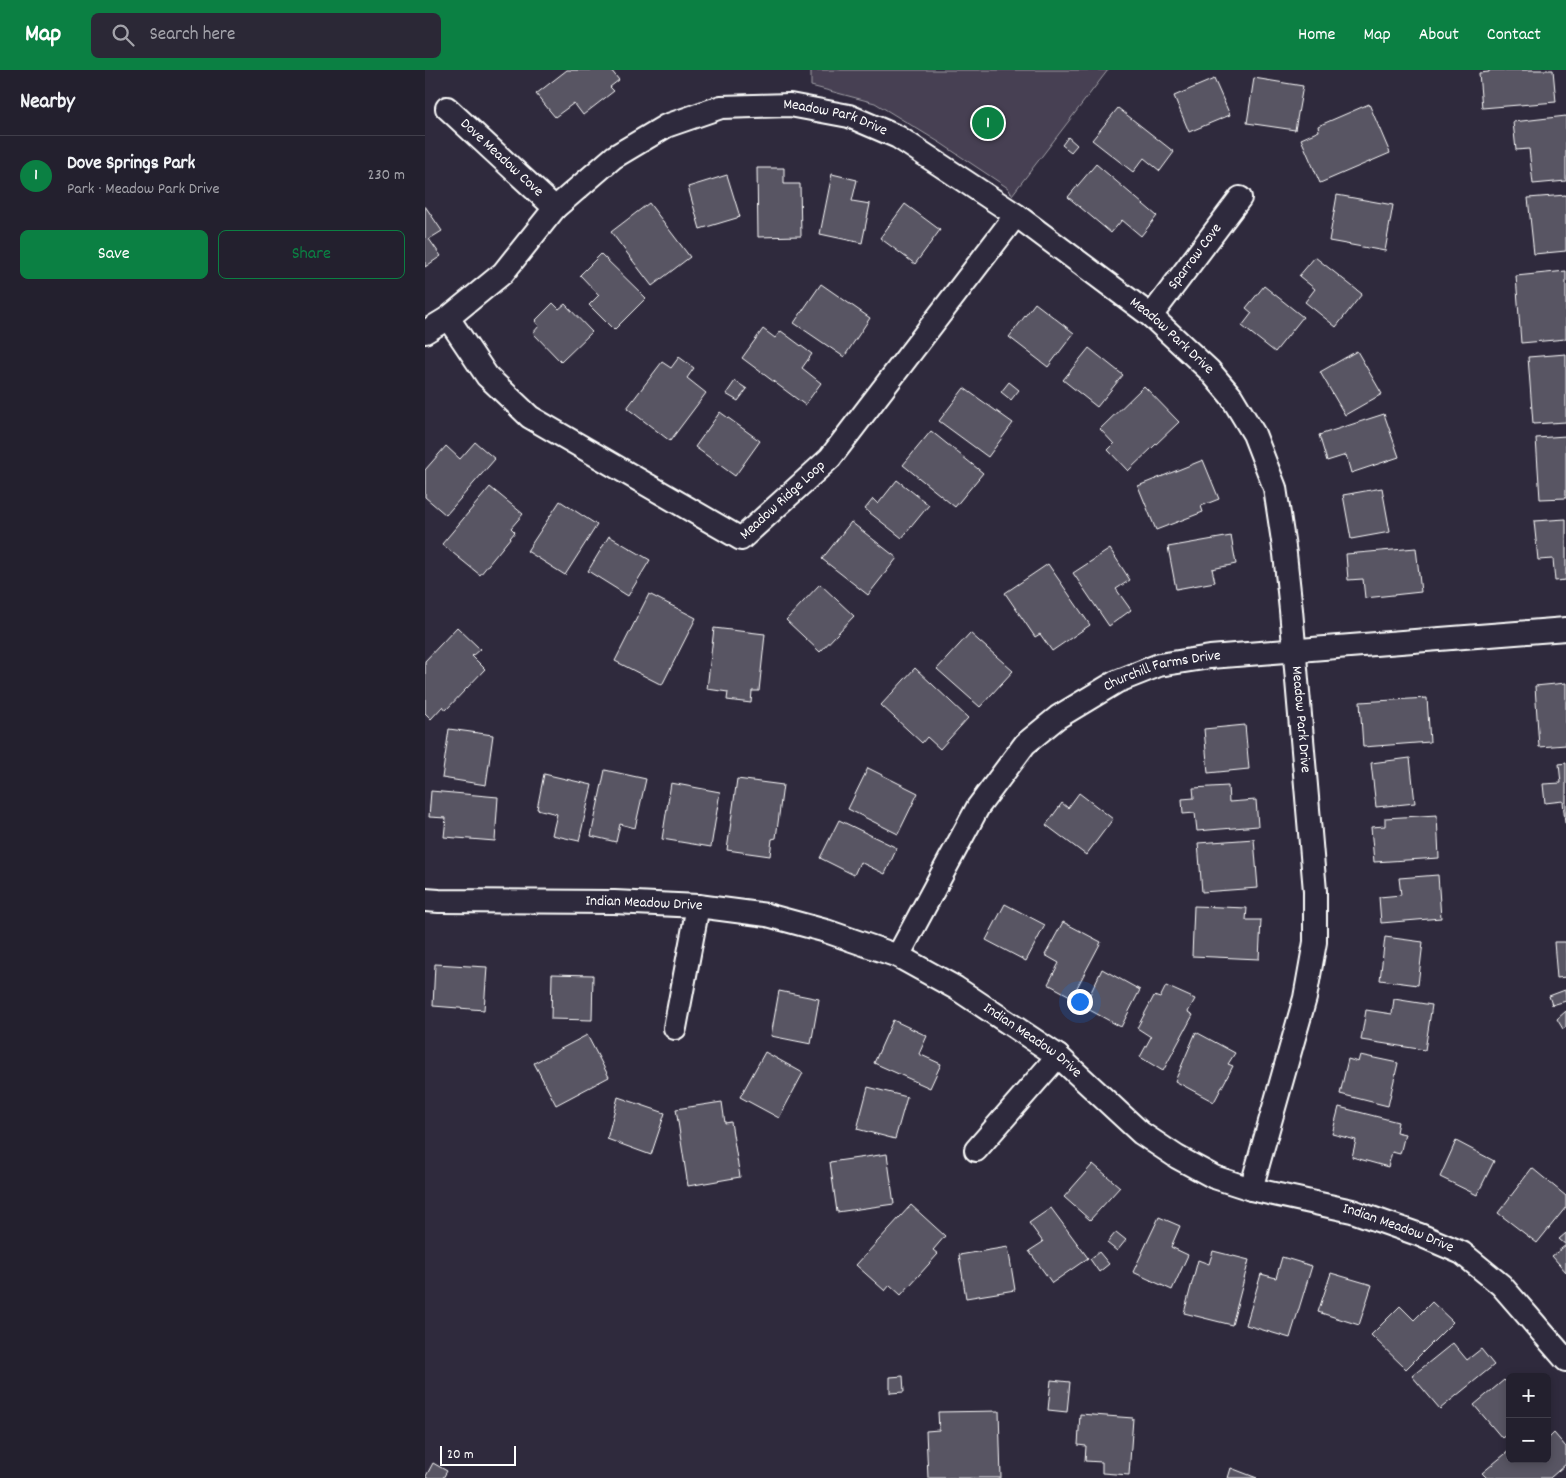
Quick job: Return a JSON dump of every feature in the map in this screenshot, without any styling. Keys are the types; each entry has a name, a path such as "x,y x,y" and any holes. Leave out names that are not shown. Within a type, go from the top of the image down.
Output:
{"street":[{"name":"Meadow Park Drive","path":"425,332 448,318 503,273 555,208 614,157 666,126 721,107 790,105 849,116 898,137 1016,215 1151,316 1209,370 1231,396 1254,434 1275,488 1285,554 1295,650 1315,890 1315,942 1305,998 1251,1189"},
{"name":"Dove Meadow Cove","path":"447,108 555,208"},
{"name":"Sparrow Cove","path":"1151,316 1240,198"},
{"name":"Meadow Ridge Loop","path":"448,318 487,376 530,417 741,539 830,458 1016,215"},
{"name":"Churchill Farms Drive","path":"898,956 978,807 1025,744 1058,717 1116,682 1159,665 1210,656 1566,629"},
{"name":"Indian Meadow Drive","path":"425,900 614,902 698,906 767,915 826,931 898,956 956,988 1058,1056 1141,1133 1177,1157 1214,1177 1251,1189 1352,1211 1420,1235 1462,1253 1501,1285 1566,1360"},
{"path":"675,1028 698,906"},
{"path":"976,1150 1058,1056"}],"shaded area":[{"path":"811,70 1108,70 1012,195 1008,188 942,144 875,103 811,86"}],"building":[{"path":"567,70 611,70 619,80 610,87 614,91 583,115 574,103 555,117 536,94"},
{"path":"1489,70 1553,70 1556,102 1482,108 1479,73 1489,72"},
{"path":"1254,78 1303,86 1295,130 1247,123"},
{"path":"1214,79 1230,115 1189,132 1174,96"},
{"path":"1369,104 1390,153 1320,183 1301,139 1319,131 1318,126"},
{"path":"1118,108 1174,152 1160,171 1144,158 1133,172 1092,140"},
{"path":"1566,116 1566,181 1533,184 1529,149 1516,150 1513,122"},
{"path":"1068,137 1077,145 1071,152 1062,145"},
{"path":"1096,164 1157,216 1141,236 1122,220 1111,233 1068,197"},
{"path":"757,168 784,168 784,184 800,184 801,236 758,237"},
{"path":"832,174 857,180 852,201 870,204 862,243 820,234"},
{"path":"727,175 740,217 700,229 688,187"},
{"path":"1337,195 1393,205 1385,251 1329,241"},
{"path":"1566,195 1566,251 1534,254 1528,198"},
{"path":"649,203 690,257 652,286 611,232"},
{"path":"905,204 940,230 915,264 880,238"},
{"path":"425,206 442,231 429,239 441,256 425,267"},
{"path":"601,254 646,298 614,330 589,305 599,295 580,275"},
{"path":"1315,257 1362,294 1336,327 1305,302 1315,289 1299,276"},
{"path":"1566,271 1566,339 1521,343 1516,276"},
{"path":"821,284 870,318 844,357 794,323"},
{"path":"1264,286 1303,317 1275,352 1242,326 1252,313 1246,308"},
{"path":"553,303 559,309 565,304 592,332 561,362 533,333 539,326 535,321"},
{"path":"1035,303 1074,333 1048,367 1009,337"},
{"path":"763,329 775,338 781,331 812,354 802,368 821,383 805,405 742,358"},
{"path":"1089,348 1123,375 1097,407 1063,380"},
{"path":"1357,351 1382,394 1345,415 1320,372"},
{"path":"1566,354 1566,422 1533,424 1528,357"},
{"path":"679,357 694,368 687,378 706,393 670,441 627,408 662,362 671,368"},
{"path":"735,381 747,389 738,401 726,394"},
{"path":"1009,382 1019,390 1011,400 1001,392"},
{"path":"1144,386 1179,422 1128,471 1108,450 1114,444 1100,429"},
{"path":"964,388 1013,423 988,457 939,421"},
{"path":"720,412 760,441 735,476 695,447"},
{"path":"1384,414 1399,457 1351,473 1346,455 1327,461 1319,435"},
{"path":"931,431 983,473 955,507 903,465"},
{"path":"1566,436 1566,498 1540,499 1536,438"},
{"path":"475,442 495,459 446,515 425,497 425,470 446,446 460,459"},
{"path":"1203,460 1219,499 1201,506 1203,512 1156,530 1138,486"},
{"path":"897,480 929,505 902,538 865,509 873,499 878,504"},
{"path":"490,487 523,514 511,528 515,532 480,575 442,544"},
{"path":"1382,488 1390,532 1351,539 1343,495"},
{"path":"560,501 597,525 565,575 527,551"},
{"path":"1566,519 1566,580 1555,581 1553,559 1538,560 1534,521"},
{"path":"851,522 897,558 868,595 822,559"},
{"path":"609,536 650,560 628,596 588,571"},
{"path":"1231,536 1236,564 1212,569 1215,582 1176,589 1168,547"},
{"path":"1416,548 1421,592 1365,598 1363,579 1348,580 1346,554"},
{"path":"1110,549 1130,580 1116,589 1131,610 1109,626 1073,573"},
{"path":"1048,564 1090,625 1052,651 1040,634 1035,637 1005,593"},
{"path":"820,584 854,616 820,652 786,620"},
{"path":"649,594 696,618 662,685 615,661"},
{"path":"457,627 480,649 472,656 485,669 446,710 443,706 431,719 425,713 425,661"},
{"path":"714,628 765,634 759,691 752,691 751,703 727,700 728,692 707,689"},
{"path":"970,633 1013,671 980,707 937,669"},
{"path":"915,668 968,718 940,749 927,737 922,743 881,705"},
{"path":"1566,683 1566,745 1539,747 1535,686"},
{"path":"1427,698 1430,742 1363,747 1360,702"},
{"path":"1245,725 1249,769 1208,773 1204,729"},
{"path":"449,729 493,735 486,785 442,778"},
{"path":"1410,758 1415,803 1376,807 1371,763"},
{"path":"1566,763 1565,823 1563,801 1545,803 1543,784 1561,783 1559,764"},
{"path":"868,768 918,793 898,834 848,809"},
{"path":"605,770 646,779 635,828 620,824 616,842 591,836"},
{"path":"544,774 592,785 579,841 552,835 557,814 537,809"},
{"path":"737,779 783,785 776,838 772,839 770,856 727,850"},
{"path":"671,783 720,792 711,847 662,839"},
{"path":"1228,786 1229,802 1256,800 1258,826 1197,831 1195,813 1183,814 1182,799 1194,798 1193,788"},
{"path":"431,791 498,797 495,841 444,837 446,818 429,817"},
{"path":"1079,793 1113,819 1086,855 1046,825 1062,803 1068,808"},
{"path":"1437,815 1439,858 1374,862 1371,827 1385,826 1385,818"},
{"path":"839,820 897,848 885,874 860,862 854,875 820,858"},
{"path":"1254,839 1258,888 1202,892 1198,843"},
{"path":"1438,875 1441,918 1381,923 1379,897 1401,895 1399,878"},
{"path":"1005,904 1045,925 1026,961 986,940"},
{"path":"1194,906 1247,908 1246,920 1261,920 1259,959 1192,956"},
{"path":"1063,922 1101,942 1072,997 1048,984 1059,963 1045,955"},
{"path":"1385,937 1423,942 1418,985 1380,980"},
{"path":"1554,942 1566,942 1566,977 1557,978"},
{"path":"435,964 487,967 484,1010 433,1006"},
{"path":"1102,969 1140,990 1121,1027 1084,1007"},
{"path":"552,974 593,975 592,1020 551,1019"},
{"path":"1166,986 1195,999 1188,1012 1193,1015 1163,1071 1140,1057 1151,1037 1137,1028 1154,996 1160,998"},
{"path":"1565,990 1566,1001 1552,1005 1549,996"},
{"path":"779,991 819,999 811,1044 771,1036"},
{"path":"1394,999 1432,1005 1425,1050 1361,1040 1366,1010 1392,1014"},
{"path":"1566,1011 1566,1027 1563,1029 1557,1019"},
{"path":"893,1020 927,1036 919,1054 941,1064 930,1088 874,1063"},
{"path":"1196,1032 1235,1053 1228,1064 1233,1066 1214,1102 1175,1081"},
{"path":"587,1035 609,1077 556,1105 534,1063"},
{"path":"765,1052 803,1073 779,1118 740,1097"},
{"path":"1360,1055 1398,1063 1388,1106 1340,1094 1348,1059 1358,1062"},
{"path":"868,1087 907,1097 895,1139 857,1129"},
{"path":"618,1097 665,1113 651,1155 607,1139"},
{"path":"722,1102 725,1123 731,1122 740,1177 688,1186 676,1109"},
{"path":"1339,1107 1398,1122 1396,1132 1405,1134 1400,1154 1392,1152 1388,1167 1352,1157 1356,1140 1332,1134"},
{"path":"1456,1141 1494,1161 1477,1195 1440,1177"},
{"path":"887,1154 894,1204 837,1212 830,1162"},
{"path":"1093,1164 1120,1187 1090,1220 1064,1197"},
{"path":"1532,1168 1566,1196 1566,1207 1537,1243 1498,1213"},
{"path":"911,1205 945,1236 933,1250 938,1254 901,1295 890,1285 885,1291 856,1265"},
{"path":"1051,1208 1088,1258 1052,1283 1029,1251 1043,1242 1029,1223"},
{"path":"1159,1217 1180,1226 1171,1247 1188,1255 1172,1290 1133,1272"},
{"path":"1116,1232 1126,1240 1117,1251 1107,1243"},
{"path":"1566,1233 1566,1245 1559,1239"},
{"path":"1566,1245 1566,1272 1552,1256"},
{"path":"1008,1247 1015,1290 966,1298 959,1255"},
{"path":"1213,1251 1249,1260 1232,1325 1184,1313 1198,1260 1209,1264"},
{"path":"1099,1252 1109,1264 1099,1272 1090,1259"},
{"path":"1282,1257 1312,1266 1290,1338 1246,1325 1261,1274 1276,1278"},
{"path":"1331,1273 1372,1285 1359,1325 1318,1312"},
{"path":"1432,1302 1453,1322 1406,1369 1371,1335 1400,1306 1414,1320"},
{"path":"1453,1343 1467,1360 1481,1349 1494,1365 1440,1409 1412,1376"},
{"path":"903,1376 904,1392 890,1393 890,1377"},
{"path":"1051,1380 1070,1382 1067,1412 1048,1410"},
{"path":"1504,1380 1506,1382 1506,1435 1502,1438 1474,1405"},
{"path":"999,1411 1001,1478 928,1478 926,1431 939,1430 938,1412"},
{"path":"1080,1414 1133,1418 1129,1475 1102,1473 1102,1462 1085,1461 1086,1446 1078,1445"},
{"path":"1554,1433 1566,1447 1566,1464 1550,1478 1487,1478 1482,1473 1506,1453 1506,1463 1551,1463 1551,1436"},
{"path":"433,1463 447,1471 443,1478 425,1478"},
{"path":"1231,1468 1257,1478 1228,1478"}],"place":[{"name":"Dove Springs Park","path":"988,123"}]}
